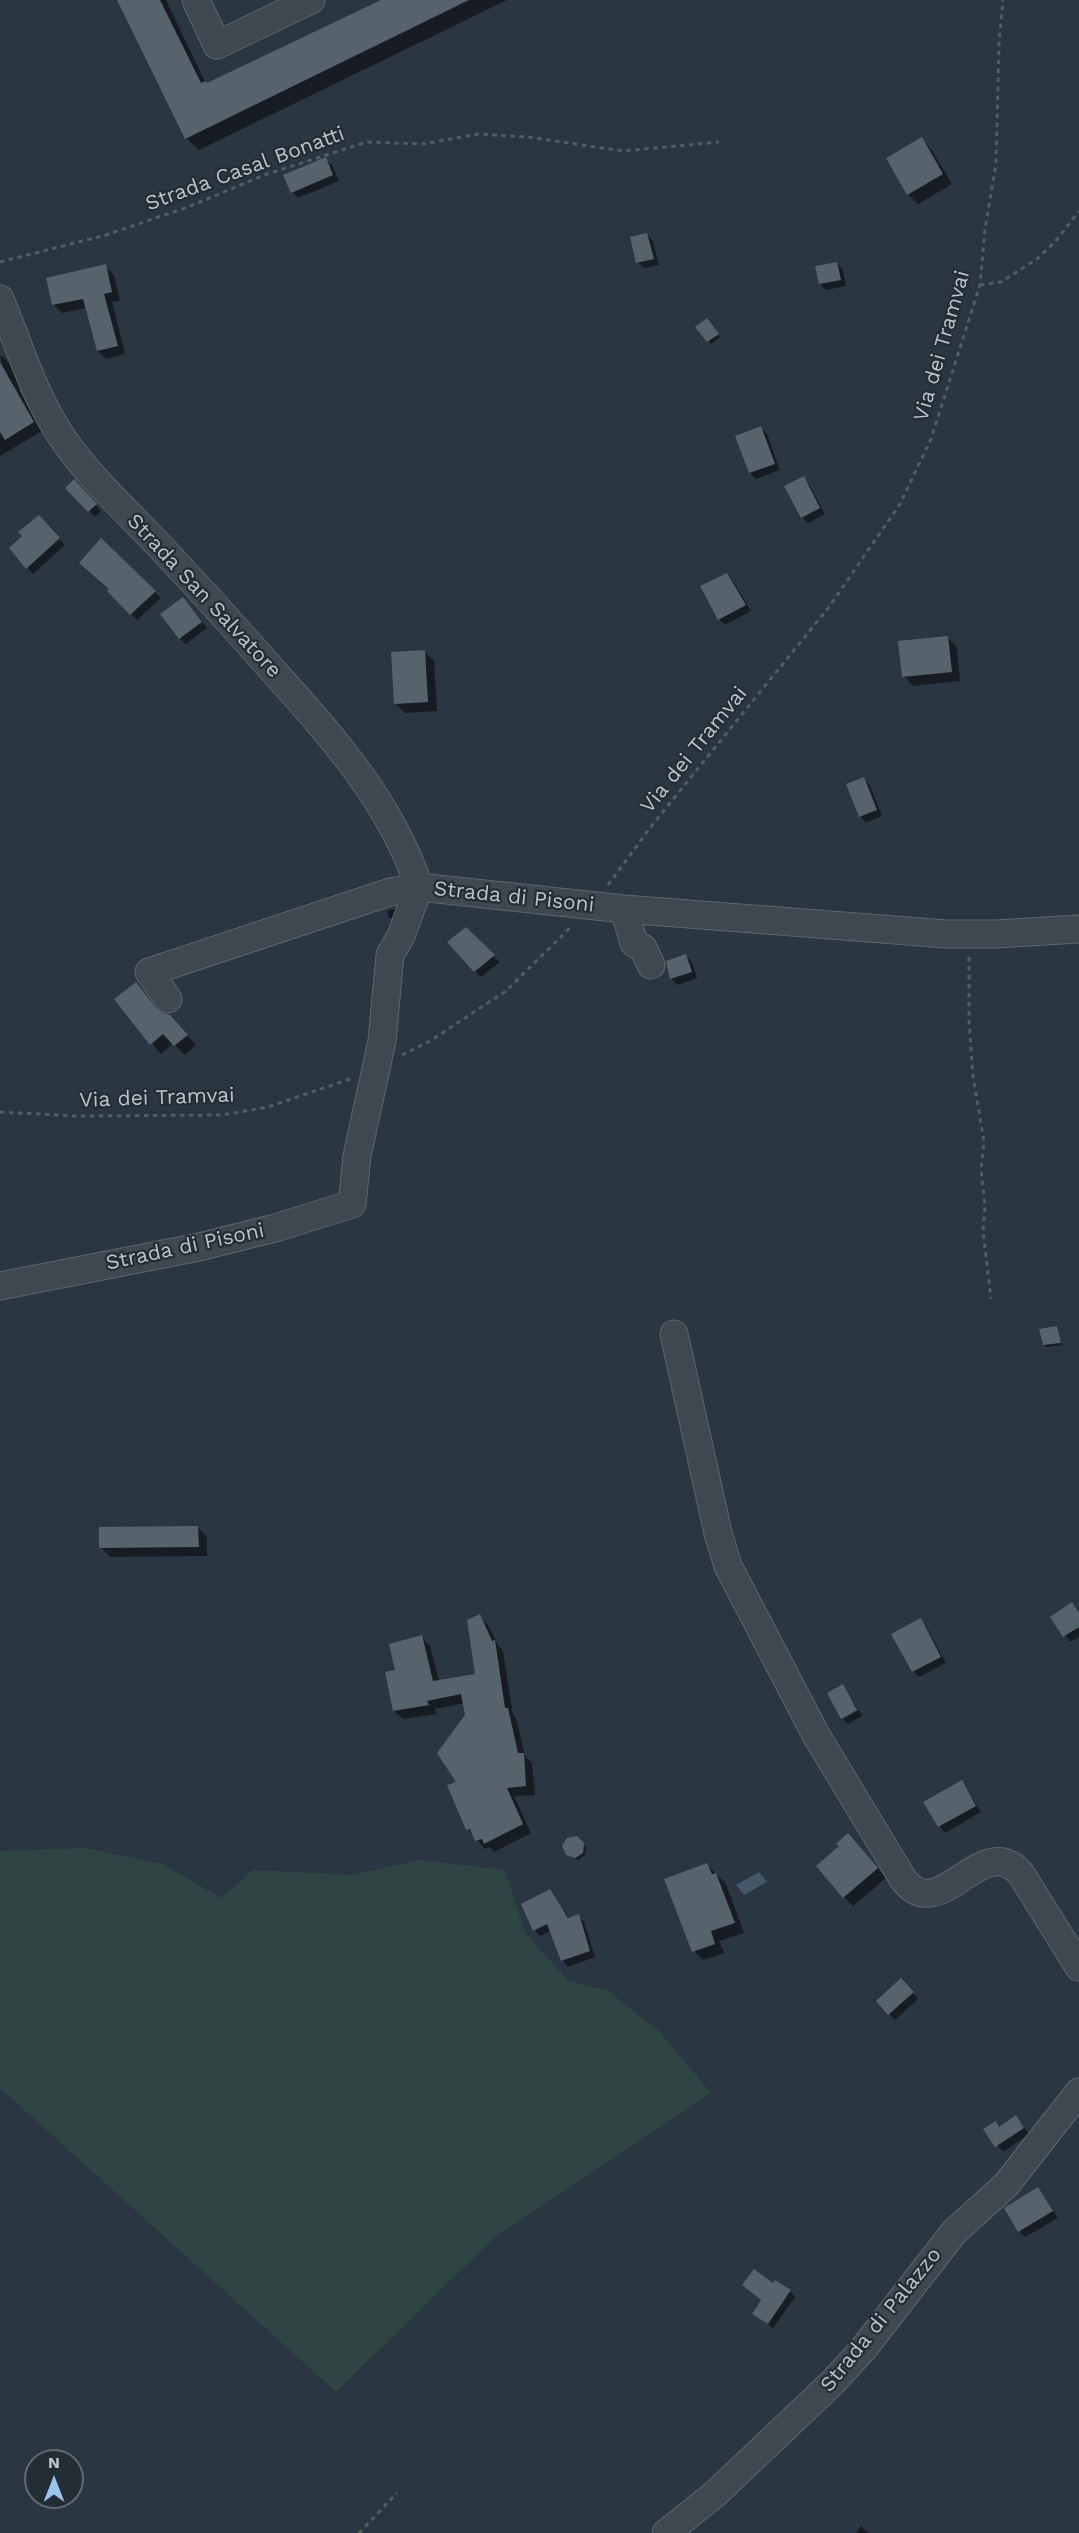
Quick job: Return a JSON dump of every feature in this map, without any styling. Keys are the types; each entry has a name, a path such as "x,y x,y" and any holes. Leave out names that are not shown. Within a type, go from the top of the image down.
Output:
{"street":[{"path":"196,0 218,45 311,0"},
{"name":"Strada San Salvatore","path":"0,299 40,397 63,438 93,477 192,580 299,699 348,760 379,801 397,833 419,887"},
{"path":"168,999 149,972 390,892 419,887"},
{"name":"Strada di Pisoni","path":"0,1286 199,1247 275,1228 352,1204 357,1156 382,1041 390,955 401,936 419,887 624,909 966,934 1079,929"},
{"path":"624,909 634,943 643,948 651,965"},
{"path":"674,1334 718,1533 728,1566 816,1735 903,1880 914,1891 927,1894 941,1890 990,1862 1002,1861 1010,1864 1021,1874 1079,1967"},
{"name":"Strada di Palazzo","path":"666,2533 715,2494 838,2377 864,2348 948,2238 1001,2192 1079,2092"}],"path":[{"name":"Via dei Tramvai","path":"0,1112 53,1116 222,1115 268,1107 375,1072 392,1060 430,1041 506,991 594,904 653,824 829,607 900,504 931,439 980,285 985,229 996,164 999,43 1003,0"},
{"name":"Strada Casal Bonatti","path":"0,262 106,235 188,207 264,175 367,142 423,144 478,134 528,137 624,151 719,142"},
{"path":"980,285 1001,282 1037,259 1055,242 1079,211"},
{"path":"966,934 973,1076 984,1142 981,1169 985,1206 983,1231 991,1299"},
{"path":"358,2533 397,2493"}],"green space":[{"path":"85,1848 163,1864 221,1898 253,1870 351,1875 420,1860 505,1870 525,1933 569,1981 608,1991 659,2031 711,2093 494,2238 336,2392 0,2088 0,1851"}],"water":[{"path":"759,1872 767,1882 744,1895 736,1885"}],"building":[{"path":"117,0 160,0 201,83 206,81 207,83 381,0 469,0 185,139"},
{"path":"922,137 943,174 907,195 886,158"},
{"path":"326,157 333,175 291,193 283,175"},
{"path":"647,233 654,259 636,263 630,237"},
{"path":"837,262 841,280 819,284 815,266"},
{"path":"106,264 112,292 104,294 118,346 97,351 83,299 52,305 46,278"},
{"path":"707,318 719,334 707,342 695,327"},
{"path":"0,362 34,422 5,440 0,432"},
{"path":"761,426 775,464 749,473 735,436"},
{"path":"804,476 820,508 801,518 784,486"},
{"path":"74,479 97,504 88,512 65,488"},
{"path":"39,515 60,538 26,569 9,548 22,536 18,532"},
{"path":"101,538 156,591 130,615 107,591 109,589 79,563"},
{"path":"727,573 746,605 718,620 700,586"},
{"path":"183,597 202,622 179,639 160,614"},
{"path":"948,636 952,672 902,677 898,641"},
{"path":"425,650 428,702 394,704 391,652"},
{"path":"864,777 877,810 859,817 846,784"},
{"path":"466,927 495,955 474,972 447,942"},
{"path":"686,954 692,972 670,979 666,961"},
{"path":"136,982 156,1008 170,1015 188,1035 174,1046 163,1034 150,1045 114,999"},
{"path":"1057,1326 1061,1343 1043,1345 1039,1329"},
{"path":"198,1526 199,1547 99,1548 99,1527"},
{"path":"1072,1602 1079,1613 1079,1627 1063,1637 1050,1617"},
{"path":"480,1614 492,1641 495,1640 505,1708 508,1708 518,1753 524,1753 526,1786 507,1788 523,1824 484,1844 482,1839 475,1841 470,1829 466,1830 447,1785 456,1782 437,1753 465,1715 461,1694 427,1701 429,1705 393,1711 385,1672 395,1670 389,1644 422,1635 433,1681 475,1674 467,1620"},
{"path":"921,1618 941,1657 912,1672 891,1634"},
{"path":"843,1684 857,1710 841,1719 827,1693"},
{"path":"962,1780 976,1806 938,1827 923,1802"},
{"path":"848,1833 878,1868 843,1898 816,1866 839,1846 836,1844"},
{"path":"577,1836 584,1843 583,1853 575,1858 566,1855 562,1846 567,1838"},
{"path":"707,1863 712,1874 716,1873 735,1923 711,1931 715,1944 692,1952 664,1879"},
{"path":"550,1889 568,1918 579,1914 590,1951 561,1961 547,1924 533,1931 521,1904"},
{"path":"901,1978 914,1992 888,2015 876,2001"},
{"path":"1016,2115 1024,2128 995,2147 983,2129 996,2121 999,2127"},
{"path":"1038,2187 1053,2211 1018,2232 1004,2208"},
{"path":"754,2269 773,2283 775,2280 791,2290 768,2324 752,2314 761,2300 742,2285"}]}
